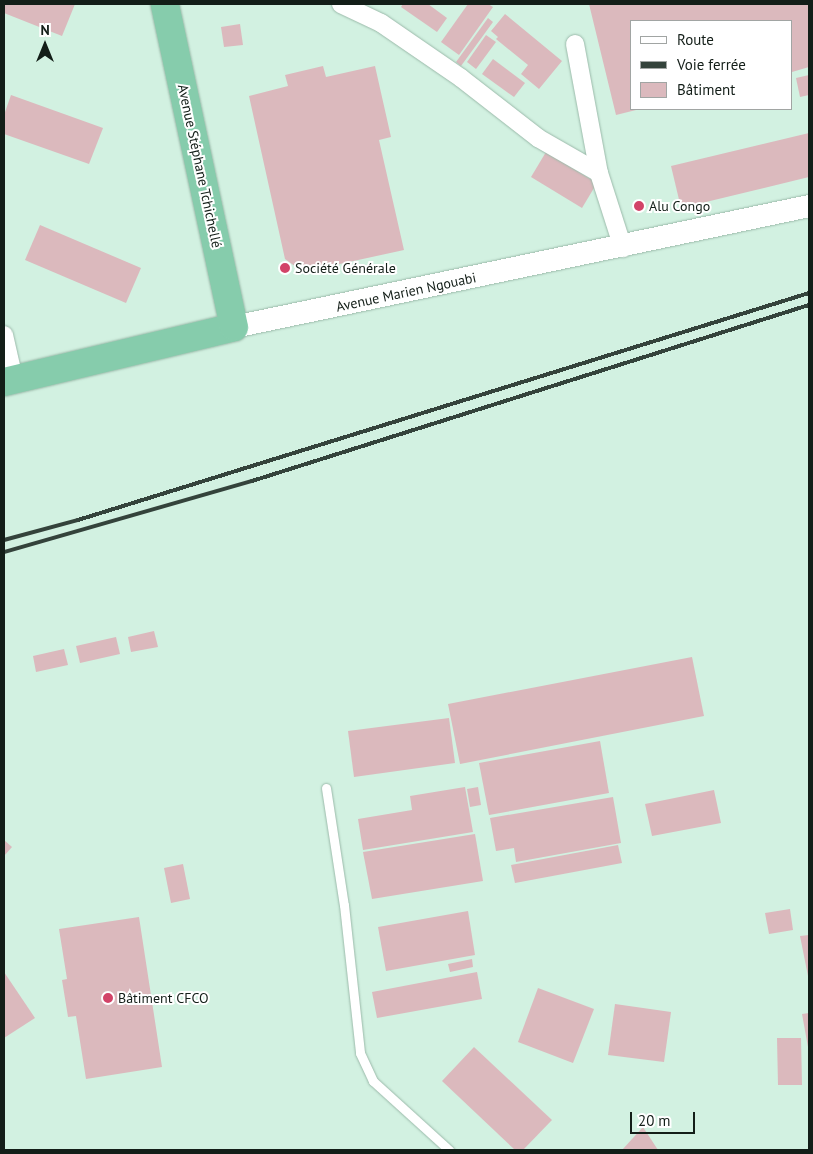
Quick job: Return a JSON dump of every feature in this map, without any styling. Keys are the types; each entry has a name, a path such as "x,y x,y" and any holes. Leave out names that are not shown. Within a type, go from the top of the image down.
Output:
{"highway":[{"name":"Avenue Stéphane Tchichellé","path":"165,4 234,328"},
{"name":"Avenue Marien Ngouabi","path":"9,380 234,328"}],"street":[{"path":"341,4 381,23 462,78 538,138 600,173"},
{"path":"575,44 600,173 623,248"},
{"name":"Avenue Marien Ngouabi","path":"234,328 623,248 809,206"},
{"path":"4,335 9,380"}],"lane":[{"path":"326,788 344,905 360,1053 373,1081 449,1150"}],"building":[{"path":"4,4 75,4 62,36 4,13"},
{"path":"403,4 428,4 447,18 437,32 401,7"},
{"path":"468,4 488,4 493,7 459,55 441,42"},
{"path":"589,4 809,4 809,67 793,72 793,20 630,20 630,110 636,110 616,115"},
{"path":"505,14 562,61 539,89 521,74 528,65 496,39 498,37 491,31"},
{"path":"488,18 493,22 461,66 456,62"},
{"path":"240,24 243,45 224,47 221,27"},
{"path":"486,35 496,42 476,69 467,62"},
{"path":"493,59 525,83 514,97 482,74"},
{"path":"323,66 326,77 375,66 391,137 379,140 404,250 303,272 285,259 249,96 288,86 285,75"},
{"path":"809,75 809,95 800,97 796,78"},
{"path":"11,95 103,128 89,164 4,134 4,115"},
{"path":"809,133 809,177 681,208 671,166"},
{"path":"546,152 597,183 582,208 531,177"},
{"path":"40,225 141,268 126,303 25,260"},
{"path":"154,631 158,647 131,652 128,637"},
{"path":"116,637 120,654 80,663 76,646"},
{"path":"64,649 68,665 36,672 33,656"},
{"path":"692,657 704,716 460,764 448,704"},
{"path":"449,718 455,763 354,777 348,731"},
{"path":"600,741 609,793 489,815 479,763"},
{"path":"465,787 473,832 363,850 358,819 412,810 410,796"},
{"path":"478,787 481,805 470,807 467,789"},
{"path":"714,790 721,823 652,836 645,804"},
{"path":"613,797 621,843 516,862 514,848 496,851 490,818"},
{"path":"475,834 483,881 372,899 363,852"},
{"path":"4,840 12,847 4,856"},
{"path":"618,845 622,863 515,883 511,865"},
{"path":"183,864 190,899 171,903 164,868"},
{"path":"790,909 793,930 769,934 765,913"},
{"path":"468,911 475,955 386,971 378,927"},
{"name":"Bâtiment CFCO","path":"139,917 162,1067 86,1079 76,1016 68,1017 62,980 67,979 59,929"},
{"path":"809,935 809,976 808,976 800,936"},
{"path":"472,959 473,967 450,972 448,964"},
{"path":"4,972 35,1018 4,1038"},
{"path":"477,972 482,999 377,1018 372,992"},
{"path":"538,988 594,1009 573,1063 518,1042"},
{"path":"615,1004 671,1012 664,1062 608,1055"},
{"path":"809,1013 809,1047 808,1047 802,1014"},
{"path":"777,1038 801,1038 802,1085 778,1085"},
{"path":"474,1047 552,1120 523,1150 515,1150 442,1081"},
{"path":"643,1127 658,1150 622,1150"}],"railway":[{"path":"4,540 78,520 809,293"},
{"path":"4,552 252,481 809,305"}],"place":[{"name":"Alu Congo","path":"639,206"},
{"name":"Société Générale","path":"285,268"},
{"name":"Bâtiment CFCO","path":"108,998"}]}
